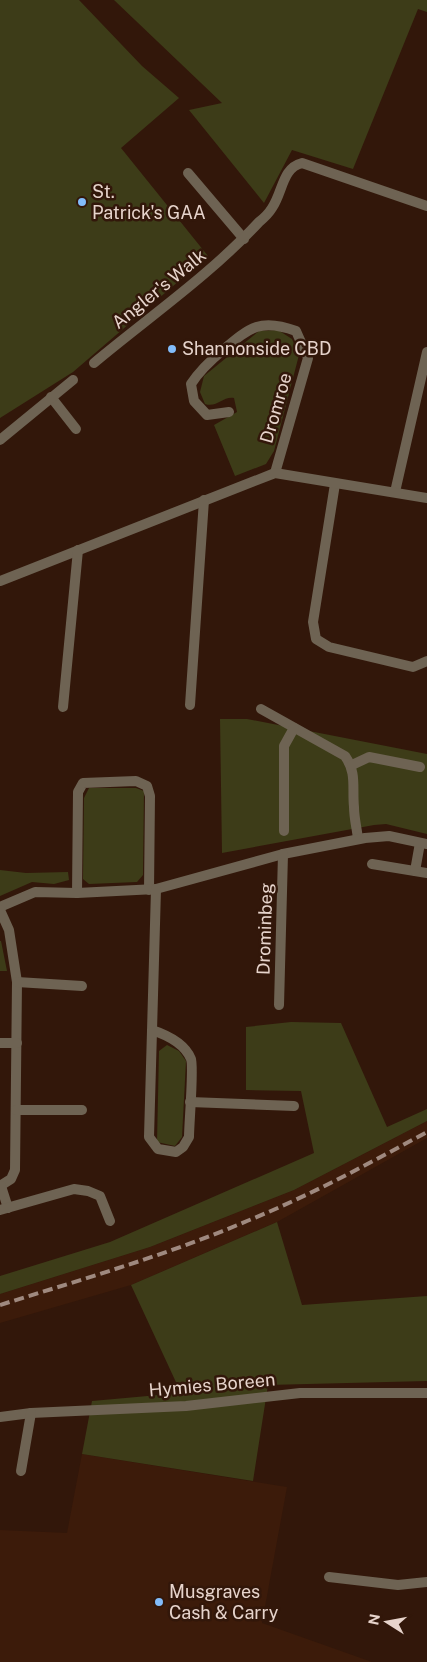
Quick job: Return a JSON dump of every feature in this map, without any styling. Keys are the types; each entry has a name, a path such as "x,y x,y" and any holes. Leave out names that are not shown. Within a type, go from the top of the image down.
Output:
{"street":[{"name":"Angler's Walk","path":"94,363 220,261 244,239 272,208 294,165 302,163 427,206"},
{"path":"188,174 244,239"},
{"name":"Dromroe","path":"229,412 206,415 194,401 192,384 200,371 248,328 278,325 296,332 304,345 308,358 275,473"},
{"path":"395,492 427,352"},
{"path":"0,440 73,380"},
{"path":"51,398 76,428"},
{"path":"0,582 275,473 427,498"},
{"path":"335,484 313,622 316,639 329,648 413,667 427,661"},
{"path":"190,705 204,500"},
{"path":"63,707 78,550"},
{"path":"261,709 345,756 352,766 354,775 354,808 358,839"},
{"path":"284,831 284,746 294,728"},
{"path":"352,766 369,758 420,767"},
{"path":"77,893 78,792 84,783 136,781 147,786 150,796 153,890 149,1137 158,1150 176,1152 183,1147 189,1137 192,1060 182,1047 166,1035 152,1030"},
{"name":"Drominbeg","path":"110,1221 100,1196 74,1189 4,1209 0,1186 11,1179 15,1170 17,982 9,930 0,909 35,892 77,893 153,890 283,854 358,839 389,836 424,844 415,871"},
{"name":"Drominbeg","path":"279,1005 283,854"},
{"path":"372,864 427,873"},
{"path":"17,982 82,986"},
{"path":"0,1043 17,1043"},
{"path":"190,1102 294,1106"},
{"path":"16,1110 82,1110"},
{"name":"Hymies Boreen","path":"0,1417 32,1413 186,1406 300,1393 427,1393"},
{"path":"21,1471 32,1413"},
{"path":"329,1577 398,1585 427,1582"}],"shaded area":[{"name":"St. Patrick's GAA","path":"0,0 79,0 142,66 179,98 121,148 208,256 73,372 0,418"},
{"path":"114,0 427,0 427,12 418,9 353,169 292,150 264,203 189,110 222,103"},
{"path":"278,330 292,339 299,355 274,451 266,464 235,476 214,425 237,412 234,398 209,405 205,404 200,392 204,376 259,331"},
{"path":"220,719 247,719 427,754 427,834 386,824 374,825 222,853"},
{"path":"89,788 136,788 144,791 143,875 137,882 89,884 83,879 84,798"},
{"path":"0,870 26,873 68,872 69,880 54,884 32,882 0,896"},
{"path":"1,941 7,971 0,971"},
{"path":"291,1022 341,1023 387,1127 427,1109 427,1121 294,1190 150,1247 0,1294 0,1276 110,1242 314,1153 301,1091 246,1090 246,1027"},
{"path":"167,1045 179,1051 186,1061 182,1137 175,1146 157,1142 159,1051"},
{"path":"427,1121 427,1138 277,1222 131,1285 0,1323 0,1294 150,1247 294,1190"},
{"path":"277,1222 302,1305 427,1296 427,1381 268,1385 253,1481 82,1454 92,1401 181,1393 131,1285"},
{"path":"82,1454 287,1487 262,1623 372,1662 0,1662 0,1530 67,1533"}],"railway":[{"path":"0,1305 125,1266 217,1233 316,1190 427,1132"}],"place":[{"name":"St. Patrick's GAA","path":"82,202"},
{"name":"Shannonside CBD","path":"172,349"},
{"name":"Musgraves Cash & Carry","path":"159,1602"}]}
